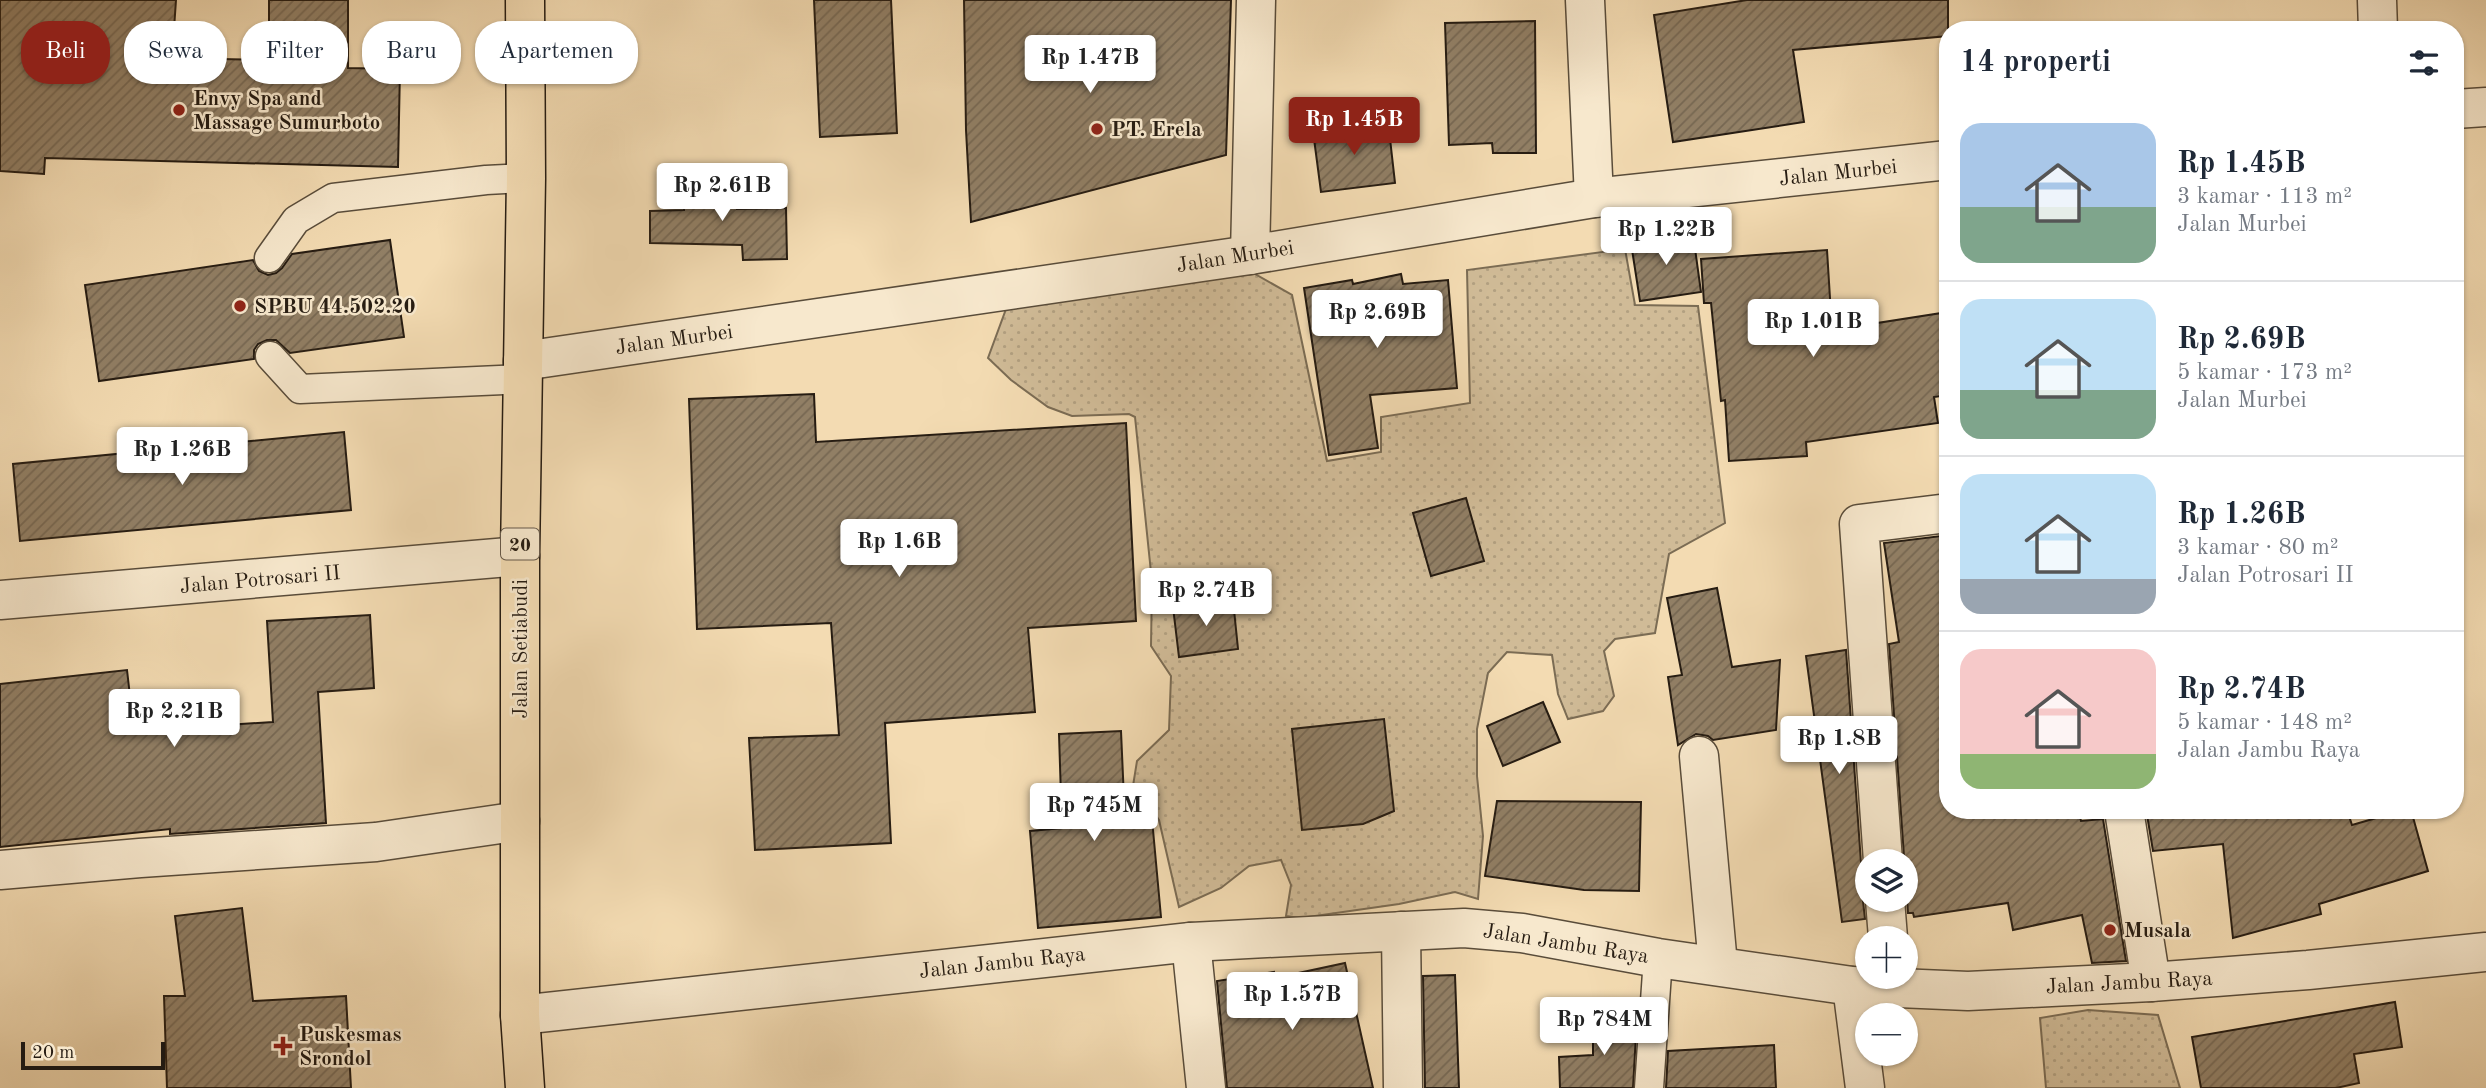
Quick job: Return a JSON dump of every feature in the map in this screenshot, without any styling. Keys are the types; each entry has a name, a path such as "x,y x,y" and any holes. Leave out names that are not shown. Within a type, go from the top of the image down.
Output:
{"highway":[{"name":"Jalan Setiabudi","path":"525,0 526,178 520,556 520,1015 525,1088"}],"street":[{"path":"1250,255 1256,0"},
{"path":"1585,0 1594,198"},
{"path":"2377,0 2378,21"},
{"path":"2464,108 2486,107"},
{"name":"Jalan Murbei","path":"523,370 1594,198 1939,161"},
{"path":"1882,849 1859,524 1939,514"},
{"name":"Jalan Potrosari II","path":"0,600 520,556"},
{"path":"1699,756 1718,965"},
{"path":"2125,819 2151,982"},
{"path":"0,870 376,842 520,821"},
{"name":"Jalan Jambu Raya","path":"520,1015 1191,942 1464,928 1522,933 1658,958 1855,986"},
{"path":"1401,931 1403,1088"},
{"path":"1191,942 1206,1088"},
{"name":"Jalan Jambu Raya","path":"1918,985 1968,991 2151,982 2486,952"},
{"path":"1852,986 1865,1088"}],"lane":[{"path":"269,258 296,219 333,198 486,180 526,178"},
{"path":"270,356 300,389 523,370"},
{"path":"1649,1088 1658,958"}],"shaded area":[{"path":"1625,249 1635,305 1698,306 1725,523 1669,554 1655,633 1615,639 1604,651 1614,696 1603,711 1568,719 1558,694 1552,655 1507,652 1488,673 1477,729 1477,776 1483,836 1478,899 1455,892 1399,904 1301,918 1286,916 1291,885 1281,860 1249,866 1221,888 1179,907 1159,820 1151,809 1142,808 1132,792 1137,761 1169,730 1171,676 1151,646 1152,582 1135,417 1129,414 1072,416 1048,407 1011,380 988,358 1016,282 1225,257 1292,295 1327,461 1381,452 1381,417 1470,403 1467,270"},
{"path":"2088,1010 2158,1015 2180,1088 2046,1088 2040,1018"}],"building":[{"path":"0,0 176,0 175,21 124,21 124,84 227,84 227,59 241,59 241,84 348,84 348,68 362,68 362,84 400,84 398,167 45,158 44,174 0,171"},
{"path":"269,0 348,0 348,21 269,21"},
{"path":"814,0 891,0 897,133 820,137"},
{"name":"PT. Erela","path":"964,0 1231,0 1226,155 971,222"},
{"path":"1747,0 1948,0 1948,21 1939,21 1939,37 1793,50 1804,122 1673,142 1654,15"},
{"path":"1535,21 1536,153 1493,153 1492,143 1449,145 1445,23"},
{"path":"1388,121 1395,183 1321,192 1313,131"},
{"path":"684,182 738,183 737,209 786,208 787,259 743,260 742,245 650,243 650,211 684,210"},
{"path":"1693,234 1701,292 1640,301 1631,243"},
{"path":"390,240 404,337 290,353 276,340 267,340 258,344 254,350 254,359 99,381 85,285 253,260 259,271 268,275 282,268 292,254"},
{"path":"1827,250 1832,330 1939,313 1939,396 1934,397 1938,423 1806,442 1807,456 1729,461 1725,400 1721,401 1711,303 1704,303 1701,259"},
{"path":"1401,274 1403,284 1448,280 1457,388 1370,395 1378,448 1329,455 1304,288 1352,280 1353,284"},
{"path":"814,394 816,442 1126,423 1136,621 1028,628 1035,712 885,723 891,843 755,850 749,738 839,735 831,623 697,629 689,399"},
{"path":"344,432 351,510 20,541 13,464"},
{"path":"1466,498 1484,561 1431,576 1413,513"},
{"path":"1939,536 1939,819 2103,819 2126,961 2092,963 2082,915 2013,930 2008,903 1914,917 1913,913 1908,913 1918,912 1918,849 1903,849 1889,644 1899,642 1884,543"},
{"path":"1717,588 1732,667 1780,660 1776,730 1713,740 1708,736 1696,734 1678,745 1668,677 1682,675 1667,598"},
{"path":"1233,600 1238,649 1179,657 1173,607"},
{"path":"370,615 374,688 318,692 326,823 170,834 170,829 0,847 0,684 127,670 134,731 273,722 267,621"},
{"path":"1846,650 1860,849 1855,849 1855,912 1864,912 1865,919 1842,922 1806,656"},
{"path":"1543,702 1560,742 1503,766 1487,726"},
{"path":"1384,719 1394,811 1363,824 1302,830 1292,729"},
{"path":"1121,731 1125,822 1152,819 1161,917 1038,928 1030,831 1062,828 1059,734"},
{"path":"1497,801 1641,802 1639,891 1584,890 1485,876"},
{"path":"2148,819 2350,819 2352,825 2373,819 2414,819 2428,871 2319,904 2321,914 2233,938 2223,844 2153,851"},
{"path":"242,908 253,1001 346,996 351,1088 167,1088 164,996 185,996 175,916"},
{"path":"1345,963 1373,1088 1227,1088 1217,981 1274,972 1275,978"},
{"path":"1455,975 1459,1088 1425,1088 1423,976"},
{"path":"2395,1002 2402,1047 2354,1054 2359,1083 2336,1088 2201,1088 2192,1037"},
{"path":"1637,1017 1633,1088 1560,1088 1559,1057 1593,1055 1593,1018"},
{"path":"1774,1045 1776,1088 1666,1088 1668,1051"}],"place":[{"name":"Envy Spa and Massage Sumurboto","path":"179,110"},
{"name":"PT. Erela","path":"1097,129"},
{"name":"SPBU 44.502.20","path":"240,306"},
{"name":"Musala","path":"2110,930"},
{"name":"Puskesmas Srondol","path":"283,1046"}]}
